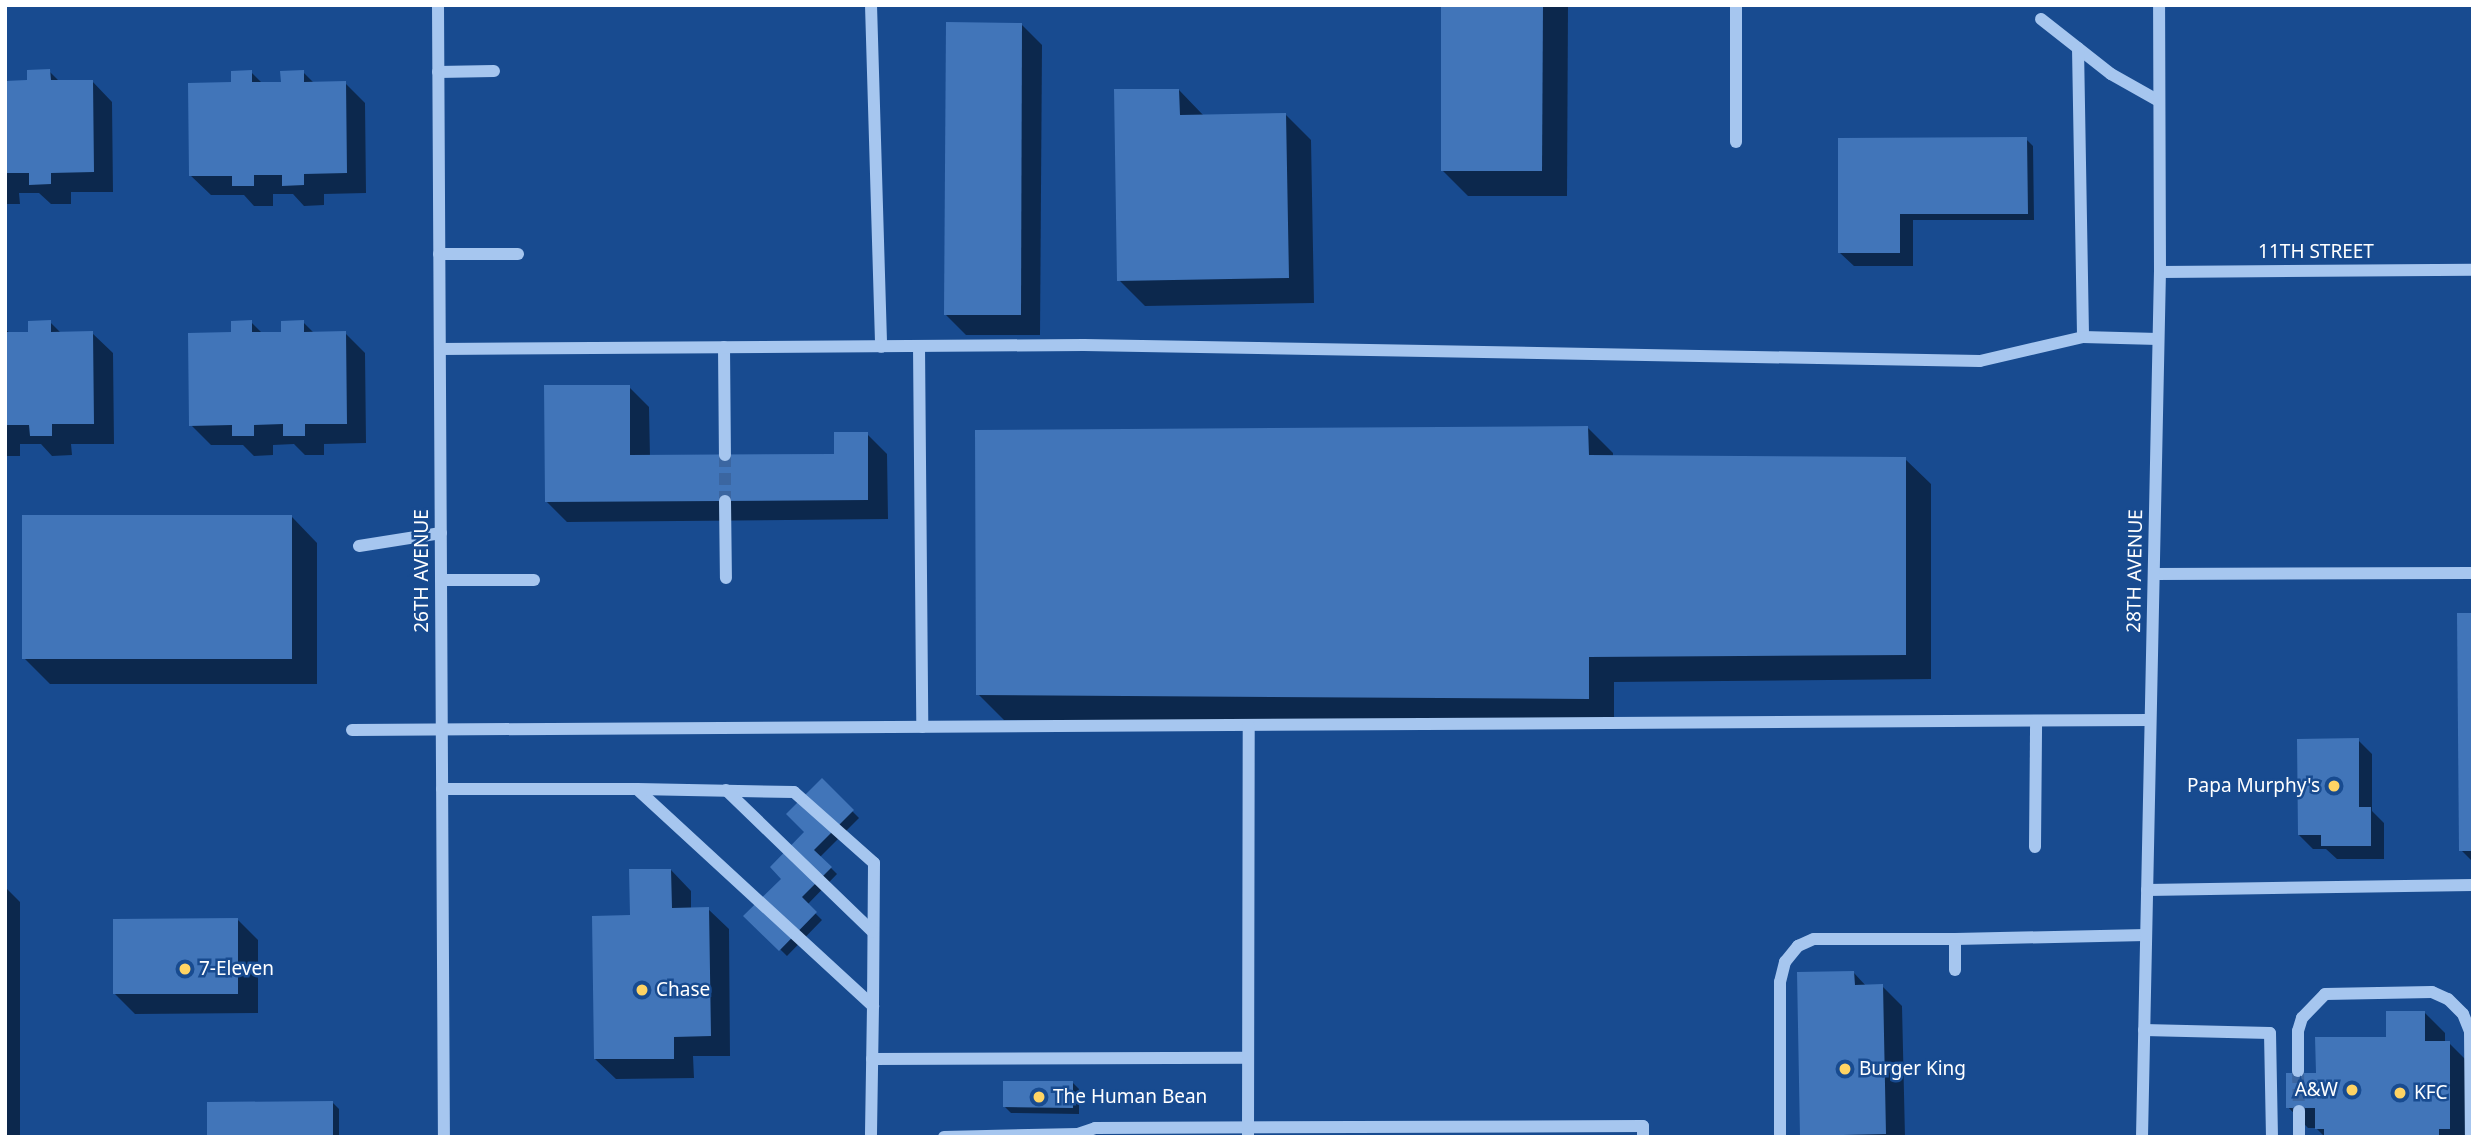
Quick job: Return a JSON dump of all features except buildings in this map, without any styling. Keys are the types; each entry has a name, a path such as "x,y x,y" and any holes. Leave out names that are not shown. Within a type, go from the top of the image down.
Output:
{"street":[{"name":"26TH AVENUE","path":"438,5 444,1137"},
{"path":"871,5 881,346"},
{"path":"1736,5 1736,142"},
{"name":"28TH AVENUE","path":"2142,1137 2160,272 2159,5"},
{"path":"2041,19 2111,74 2159,102"},
{"path":"2078,48 2083,337"},
{"path":"438,72 494,71"},
{"path":"439,254 518,254"},
{"name":"11TH STREET","path":"2160,272 2473,270"},
{"path":"440,349 1084,345 1980,361 2083,337 2158,339"},
{"path":"919,346 922,727"},
{"path":"724,347 725,455"},
{"path":"725,500 726,578"},
{"path":"359,546 441,533"},
{"path":"2154,574 2473,573"},
{"path":"441,580 534,580"},
{"path":"352,730 2150,720"},
{"path":"2035,847 2036,721"},
{"path":"1248,1133 1249,724"},
{"path":"442,789 794,792 874,863 871,1137"},
{"path":"637,789 873,1006"},
{"path":"726,790 873,932"},
{"path":"2147,890 2473,884"},
{"path":"1780,1137 1780,982 1785,962 1798,946 1814,939 2146,935"},
{"path":"1955,939 1955,970"},
{"path":"2298,1071 2298,1031 2302,1018 2325,994 2432,992 2448,999 2463,1014 2470,1031 2471,1137"},
{"path":"2144,1030 2270,1032 2272,1137"},
{"path":"872,1059 1248,1058"},
{"path":"2299,1111 2299,1137"},
{"path":"944,1137 1078,1133 1095,1128 1248,1133 1643,1126 1643,1137"}],"tunnel":[{"path":"725,455 725,501"},
{"path":"2298,1071 2299,1111"}],"place":[{"name":"Papa Murphy's","path":"2334,786"},
{"name":"7-Eleven","path":"185,969"},
{"name":"Chase","path":"642,990"},
{"name":"Burger King","path":"1845,1069"},
{"name":"A&W","path":"2352,1090"},
{"name":"KFC","path":"2400,1093"},
{"name":"The Human Bean","path":"1039,1097"}]}
